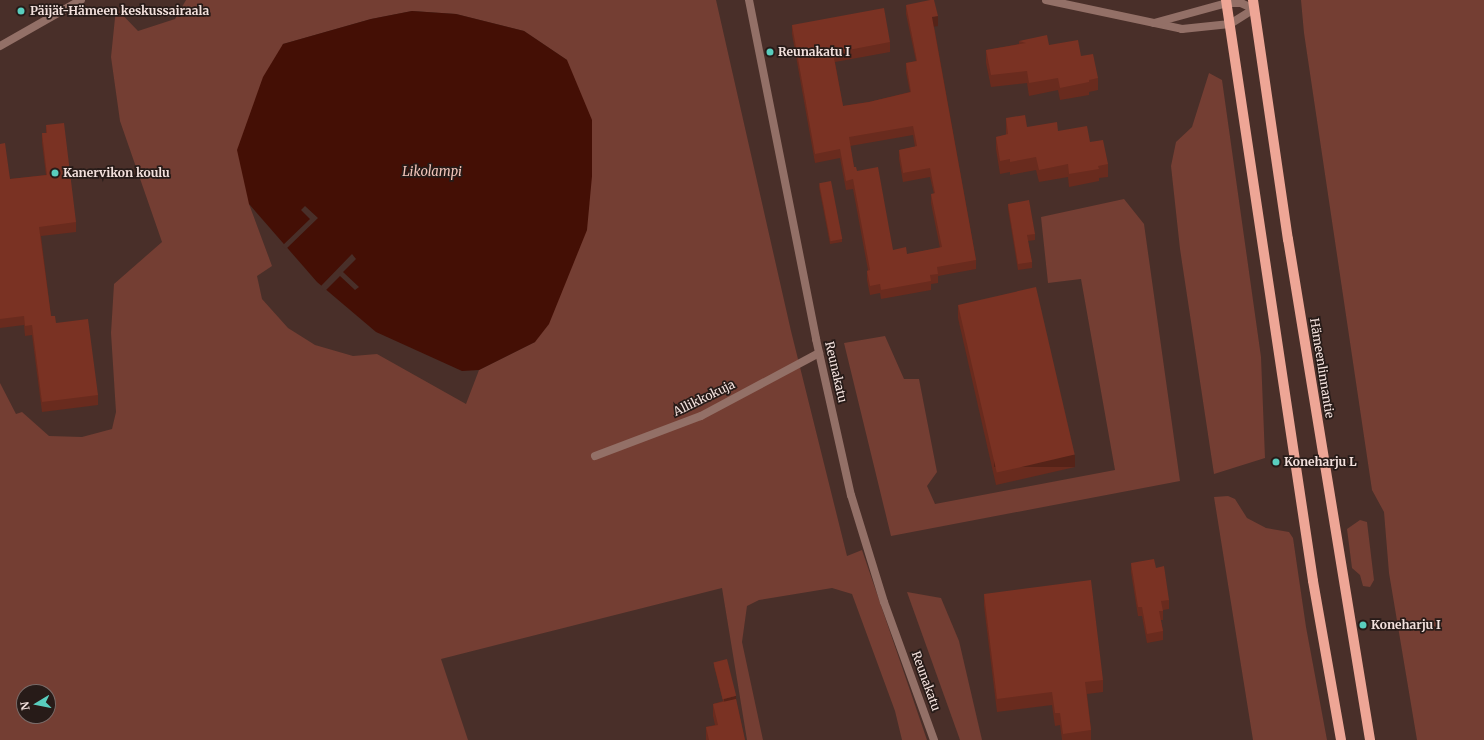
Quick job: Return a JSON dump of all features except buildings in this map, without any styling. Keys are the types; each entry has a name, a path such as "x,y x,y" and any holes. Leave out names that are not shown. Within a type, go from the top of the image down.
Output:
{"main road":[{"path":"1226,1 1313,581 1341,740"},
{"name":"Hämeenlinnantie","path":"1254,4 1289,247 1370,740"}],"street":[{"path":"0,46 81,0"},
{"name":"Reunakatu","path":"749,0 772,124 820,353 852,495 884,602 934,740"},
{"path":"1046,0 1149,24 1182,29 1230,24 1254,4"},
{"path":"1149,24 1226,1 1254,4"},
{"name":"Allikkokuja","path":"595,456 701,416 820,353"}],"shaded area":[{"path":"186,0 716,0 791,331 847,556 862,550 927,740 902,740 895,711 852,594 832,588 759,600 747,606 742,642 763,740 747,740 722,588 441,659 468,740 0,740 0,383 16,414 22,412 49,436 82,437 112,429 116,412 111,333 114,284 162,242 120,121 111,57 116,8 138,31 175,19","holes":["412,11 456,14 524,31 567,60 535,342 479,370 466,404 377,354 353,356 315,345 288,328 262,299 257,276 272,266 249,204 283,44 371,19"]},
{"path":"1301,0 1484,0 1484,740 1417,740 1389,573 1384,512 1372,490 1304,33"},
{"path":"1209,73 1222,80 1261,357 1265,458 1214,474 1180,249 1171,166 1176,142 1192,127"},
{"path":"1124,199 1144,224 1180,481 891,536 844,343 885,336 904,379 919,379 937,472 927,486 935,504 1115,470 1081,279 1048,283 1041,217"},
{"path":"1228,496 1235,499 1247,518 1266,528 1289,532 1293,538 1306,627 1327,740 1253,740 1214,497"},
{"path":"1360,520 1367,522 1374,580 1370,587 1363,586 1360,575 1352,568 1347,529"},
{"path":"907,592 941,598 959,641 982,740 960,740"}],"water":[{"name":"Likolampi","path":"412,11 456,14 524,31 567,60 592,120 592,176 587,230 549,324 535,342 479,370 462,371 376,332 317,282 249,204 237,150 263,77 283,44 371,19"}],"pier":[{"path":"305,206 318,218 286,249 282,246 310,219 301,210"},
{"path":"352,254 356,259 343,272 359,287 355,290 340,276 325,291 320,287"}],"place":[{"name":"Päijät-Hämeen keskussairaala","path":"21,11"},
{"name":"Reunakatu I","path":"770,52"},
{"name":"Kanervikon koulu","path":"55,173"},
{"name":"Koneharju L","path":"1276,462"},
{"name":"Koneharju I","path":"1363,625"}]}
